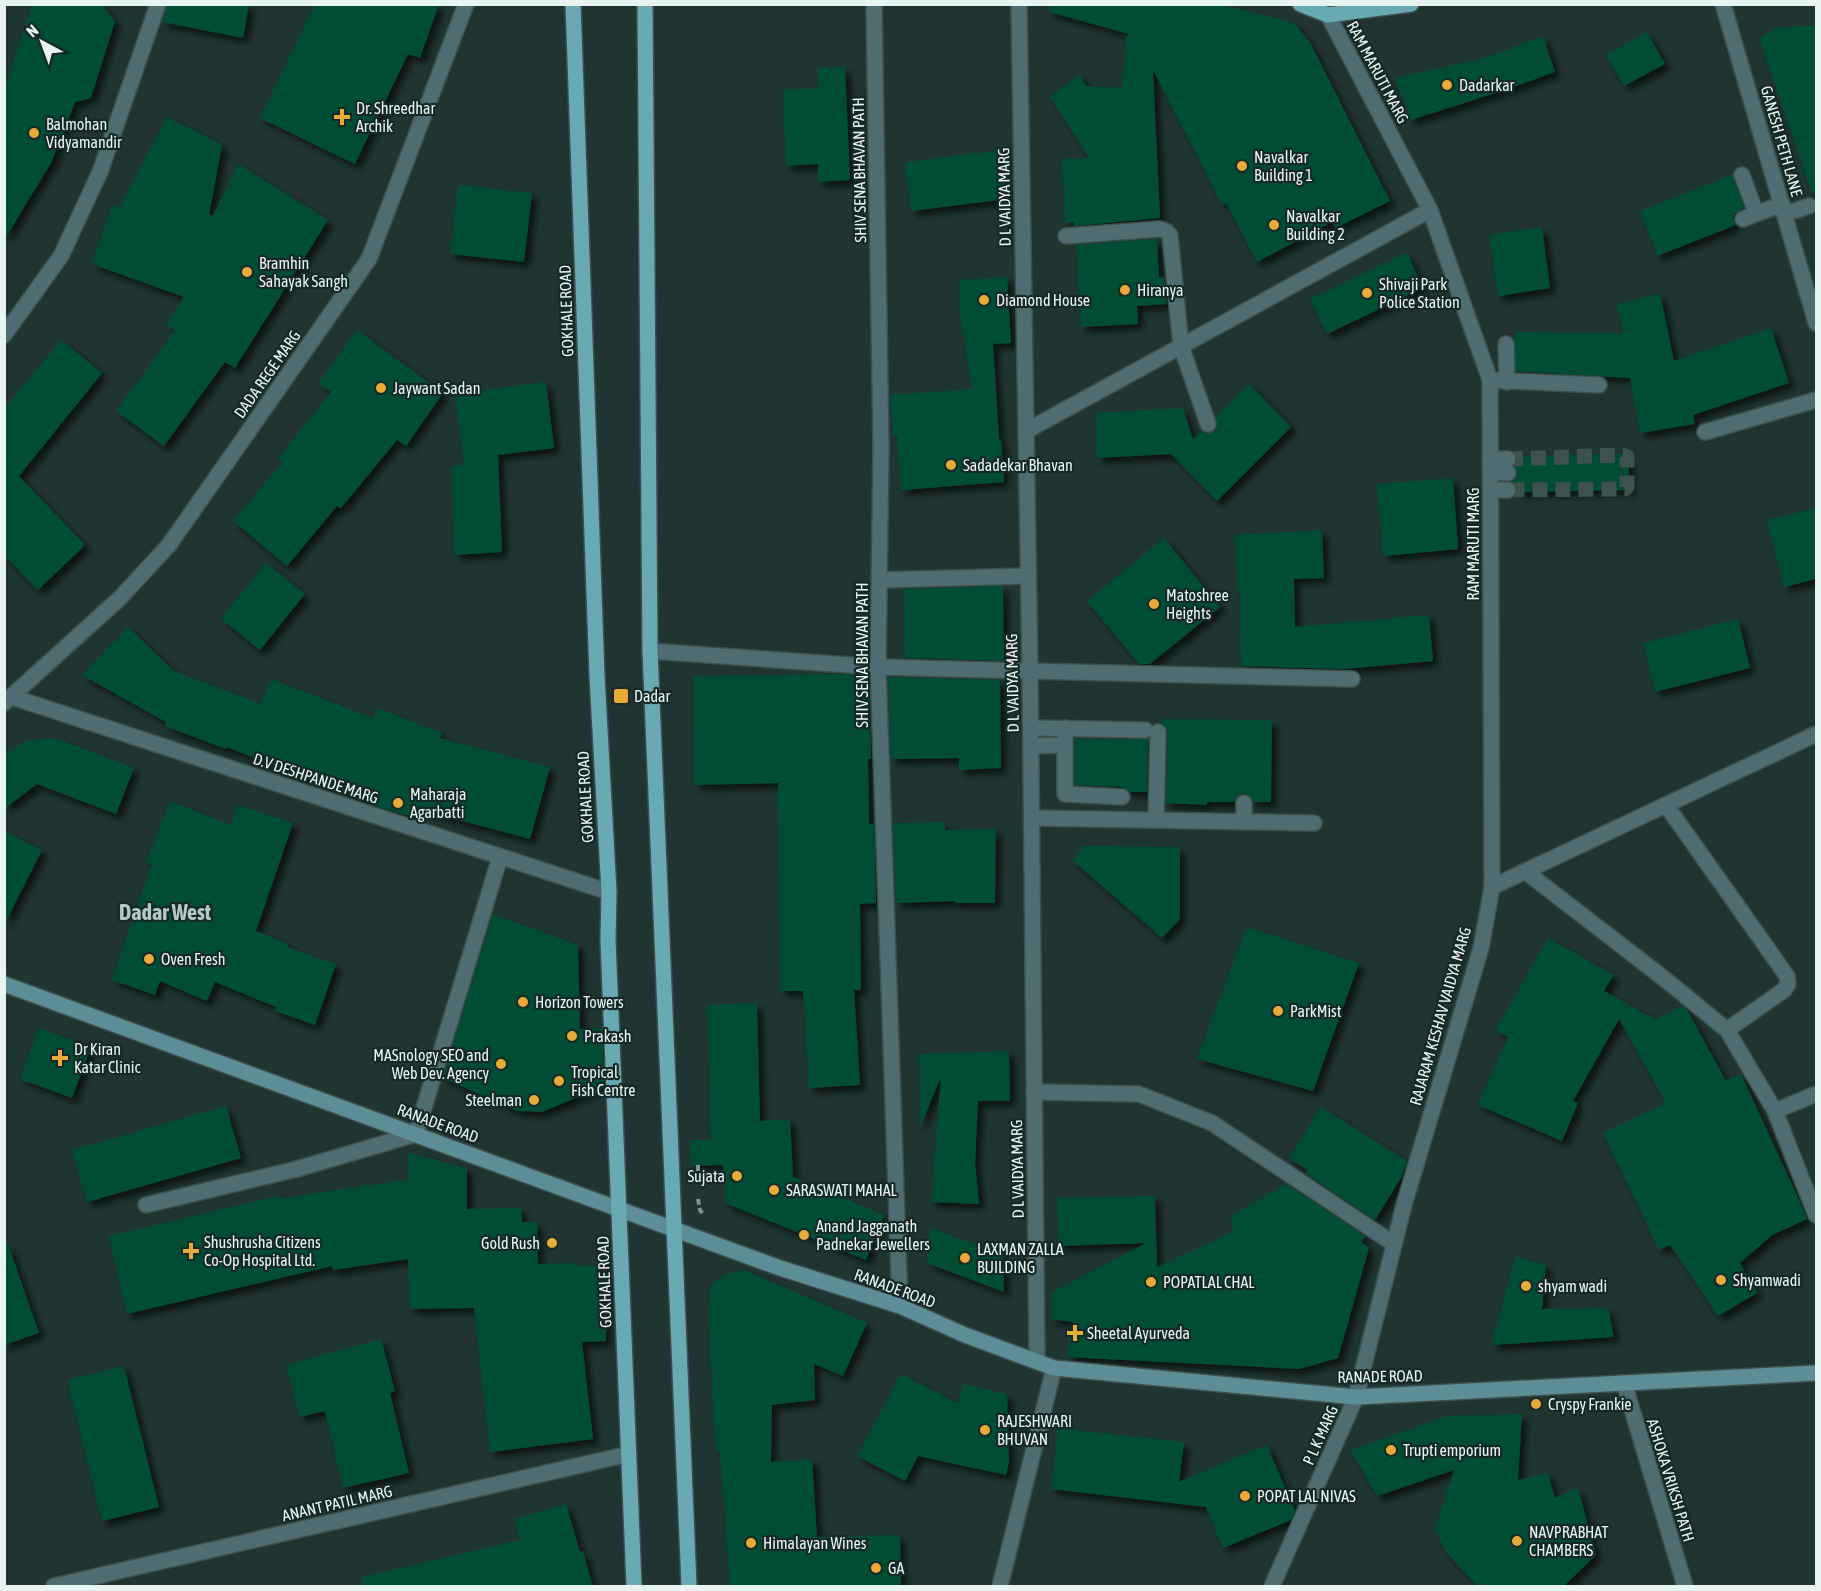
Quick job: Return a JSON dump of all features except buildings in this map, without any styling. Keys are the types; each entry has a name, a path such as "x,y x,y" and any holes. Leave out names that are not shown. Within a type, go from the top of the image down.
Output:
{"main road":[{"name":"GOKHALE ROAD","path":"573,4 597,676 609,892 608,940 634,1587"},
{"path":"645,4 650,651 689,1587"},
{"path":"1300,4 1328,15 1412,4"}],"street":[{"path":"4,335 61,256 100,172 158,4"},
{"name":"DADA REGE MARG","path":"8,700 120,598 169,545 369,259 466,4"},
{"name":"SHIV SENA BHAVAN PATH","path":"874,4 882,447 878,667 900,1306"},
{"name":"D L VAIDYA MARG","path":"1019,4 1031,728 1037,1361"},
{"name":"GANESH PETH LANE","path":"1723,4 1816,323"},
{"name":"RAM MARUTI MARG","path":"1328,15 1430,210 1490,380 1492,887"},
{"path":"1778,192 1746,195 1778,192 1809,206"},
{"path":"1026,431 1430,210"},
{"path":"1066,236 1160,229 1166,231 1172,241 1181,346 1208,424"},
{"path":"1506,344 1506,382"},
{"path":"1490,380 1599,386"},
{"path":"1705,432 1816,400"},
{"path":"1490,466 1508,466"},
{"path":"1491,490 1508,490"},
{"path":"880,580 1028,576"},
{"path":"650,651 878,667 1352,680"},
{"name":"D.V DESHPANDE MARG","path":"8,700 609,892"},
{"path":"1031,728 1152,731 1156,820"},
{"path":"1065,728 1065,794 1122,797"},
{"path":"1492,887 1816,734"},
{"path":"1031,746 1065,745"},
{"path":"1244,803 1244,822"},
{"path":"1666,805 1787,976 1788,984 1784,990 1727,1030"},
{"path":"1032,818 1314,823"},
{"path":"146,1204 297,1168 416,1134 500,857"},
{"path":"1526,872 1727,1030 1775,1111 1816,1215"},
{"name":"RAJARAM KESHAV VAIDYA MARG","path":"1356,1397 1407,1194 1481,948 1492,887"},
{"name":"RANADE ROAD","path":"4,984 780,1268 900,1306 965,1335 1054,1368 1356,1397 1816,1373"},
{"path":"1034,1092 1139,1094 1212,1123 1394,1244"},
{"path":"1775,1111 1816,1094"},
{"path":"1000,1587 1054,1368"},
{"name":"ASHOKA VRIKSH PATH","path":"1624,1383 1684,1587"},
{"name":"P L K MARG","path":"1272,1587 1356,1397"},
{"name":"ANANT PATIL MARG","path":"54,1587 629,1454"}],"path":[{"path":"698,1165 698,1186"},
{"path":"698,1196 700,1210 704,1215"}],"tunnel":[{"path":"1508,459 1623,455 1627,457 1627,487 1625,489 1508,490"}],"place":[{"name":"Dadarkar","path":"1447,85"},
{"name":"Dr. Shreedhar Archik","path":"342,117"},
{"name":"Balmohan Vidyamandir","path":"34,133"},
{"name":"Navalkar Building 1","path":"1242,166"},
{"name":"Navalkar Building 2","path":"1274,225"},
{"name":"Bramhin Sahayak Sangh","path":"247,272"},
{"name":"Hiranya","path":"1125,290"},
{"name":"Shivaji Park Police Station","path":"1367,293"},
{"name":"Diamond House","path":"984,300"},
{"name":"Jaywant Sadan","path":"381,388"},
{"name":"Sadadekar Bhavan","path":"951,465"},
{"name":"Matoshree Heights","path":"1154,604"},
{"name":"Dadar","path":"621,696"},
{"name":"Maharaja Agarbatti","path":"398,803"},
{"name":"Oven Fresh","path":"149,959"},
{"name":"Horizon Towers","path":"523,1002"},
{"name":"ParkMist","path":"1278,1011"},
{"name":"Prakash","path":"572,1036"},
{"name":"Dr Kiran Katar Clinic","path":"60,1058"},
{"name":"MASnology SEO and Web Dev. Agency","path":"501,1064"},
{"name":"Tropical Fish Centre","path":"559,1081"},
{"name":"Steelman","path":"534,1100"},
{"name":"Sujata","path":"737,1176"},
{"name":"SARASWATI MAHAL","path":"774,1190"},
{"name":"Anand Jagganath Padnekar Jewellers","path":"804,1235"},
{"name":"Gold Rush","path":"552,1243"},
{"name":"Shushrusha Citizens Co-Op Hospital Ltd.","path":"191,1251"},
{"name":"LAXMAN ZALLA BUILDING","path":"965,1258"},
{"name":"Shyamwadi","path":"1721,1280"},
{"name":"POPATLAL CHAL","path":"1151,1282"},
{"name":"shyam wadi","path":"1526,1286"},
{"name":"Sheetal Ayurveda","path":"1075,1333"},
{"name":"Cryspy Frankie","path":"1536,1404"},
{"name":"RAJESHWARI BHUVAN","path":"985,1430"},
{"name":"Trupti emporium","path":"1391,1450"},
{"name":"POPAT LAL NIVAS","path":"1245,1496"},
{"name":"NAVPRABHAT CHAMBERS","path":"1517,1541"},
{"name":"Himalayan Wines","path":"751,1543"},
{"name":"GA","path":"876,1568"}],"district":[{"name":"Dadar West","path":"165,912"}]}
